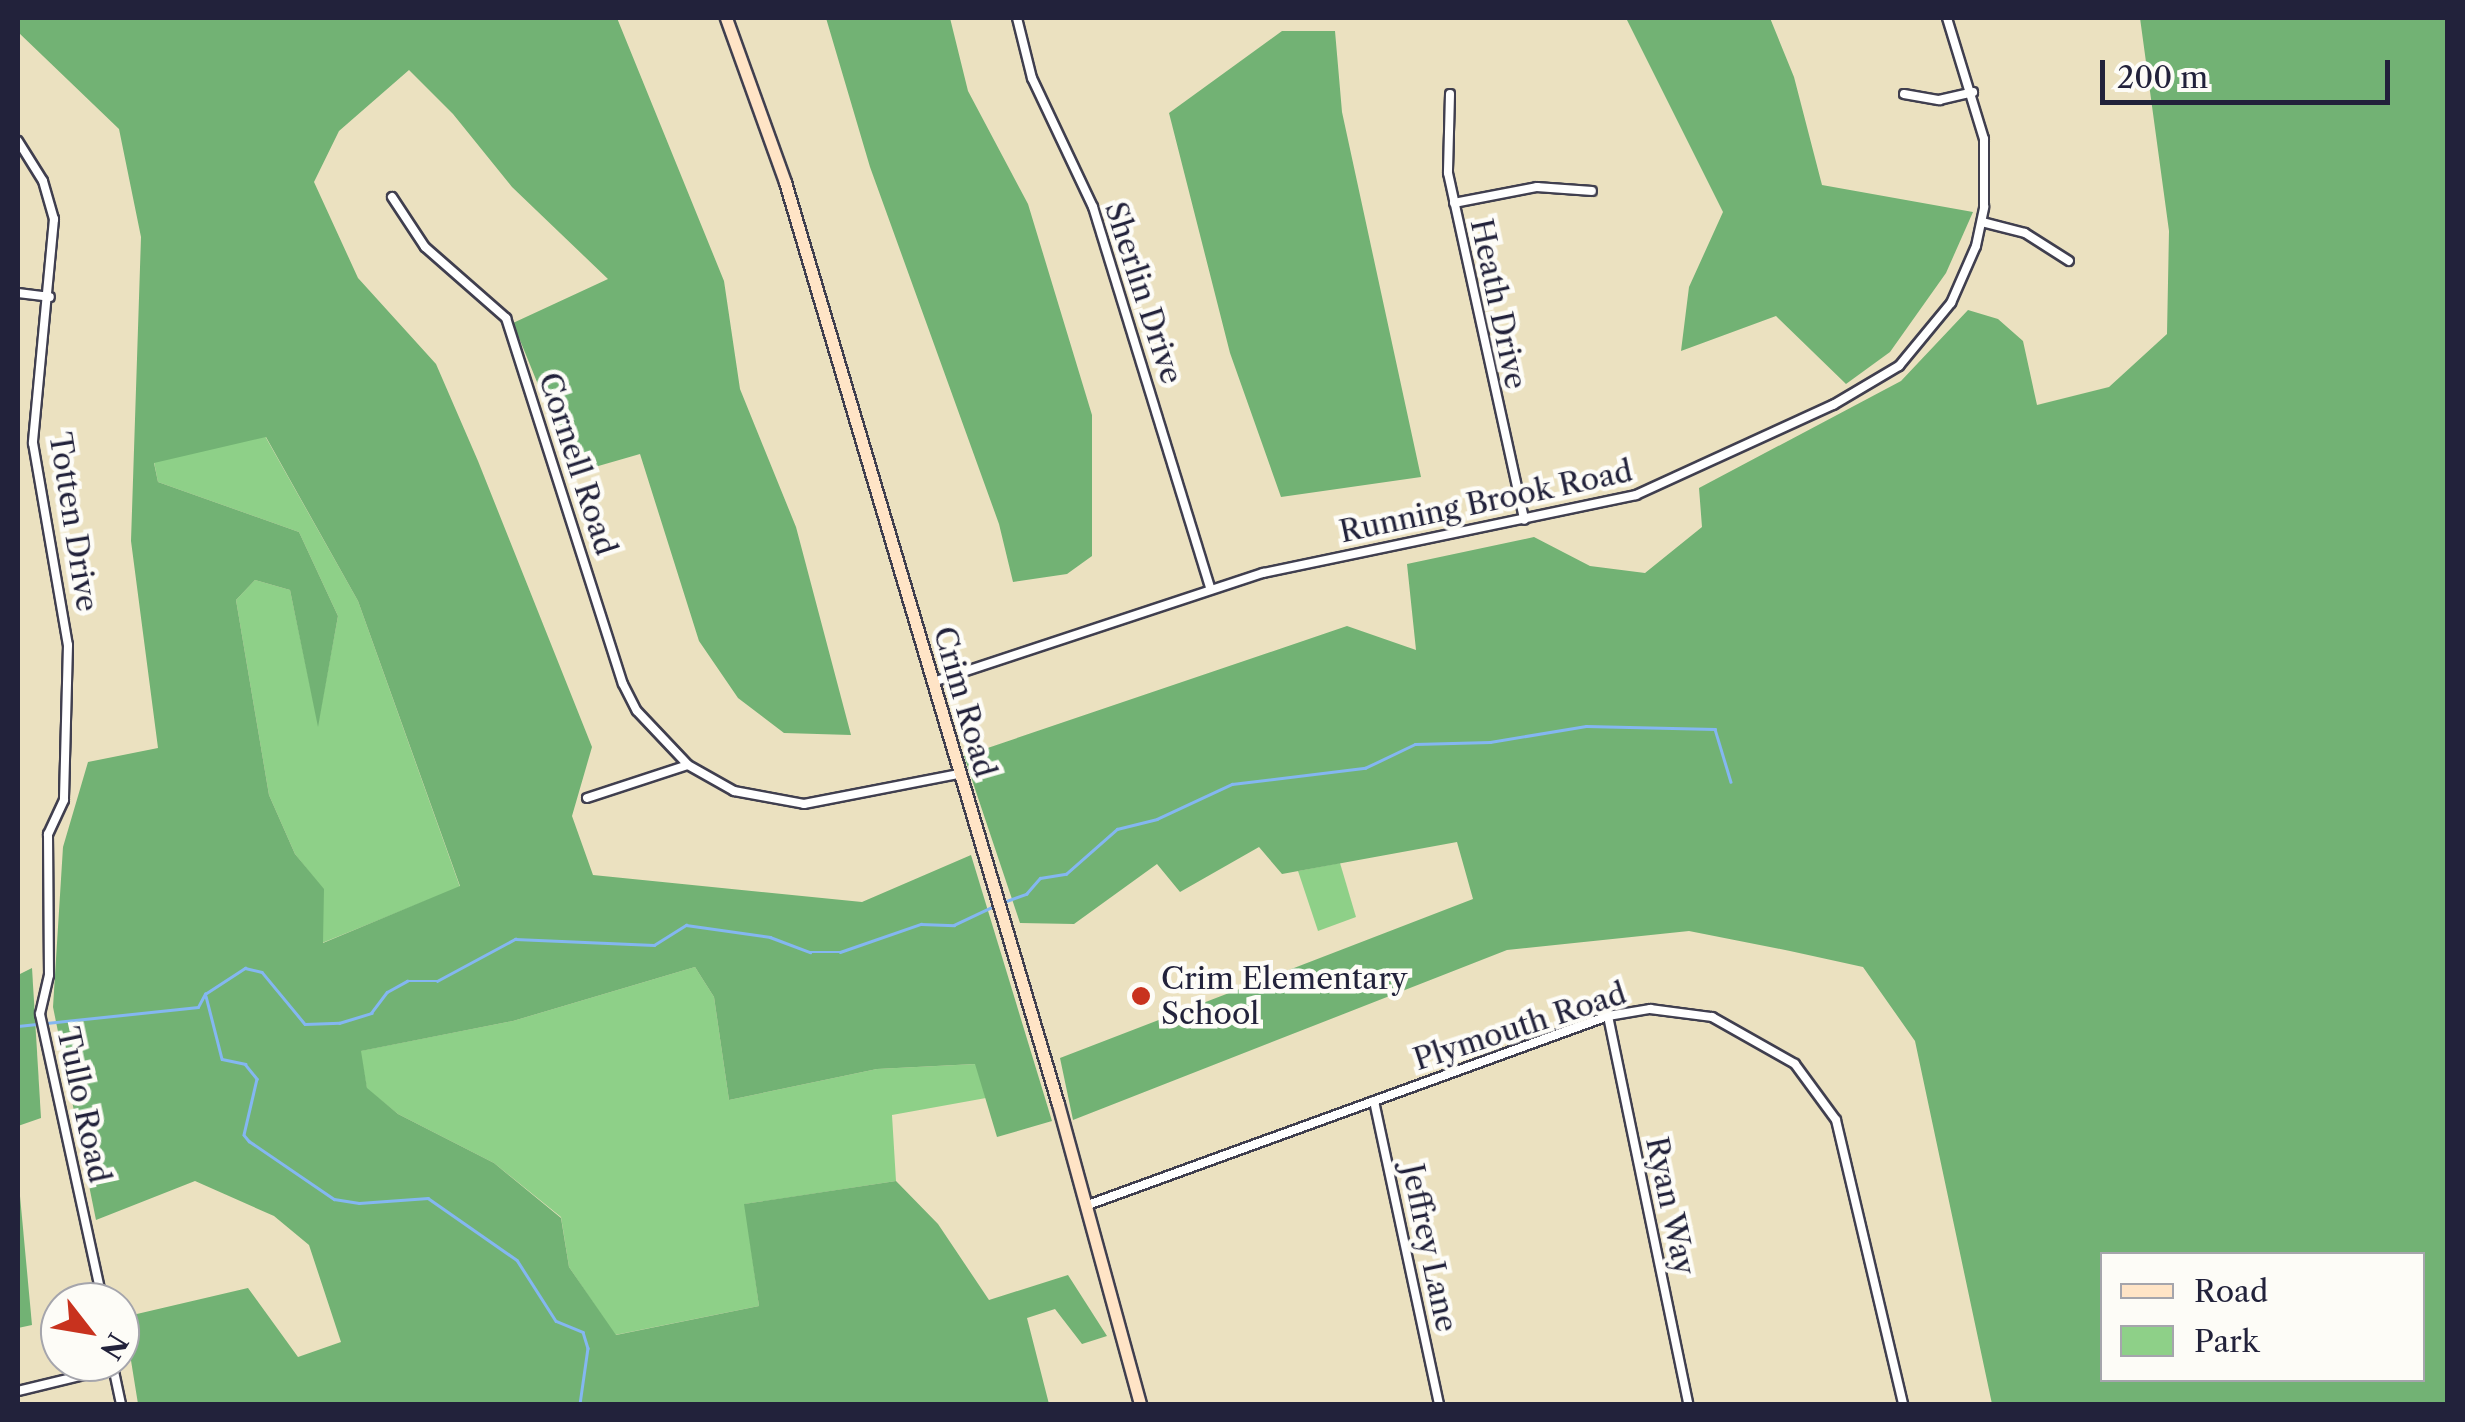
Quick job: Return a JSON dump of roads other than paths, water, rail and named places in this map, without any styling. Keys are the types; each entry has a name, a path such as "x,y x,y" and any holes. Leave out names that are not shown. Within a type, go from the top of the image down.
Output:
{"street":[{"name":"Crim Road","path":"726,18 785,182 1140,1404"},
{"name":"Sherlin Drive","path":"1017,18 1026,61 1093,207 1210,588"},
{"name":"Running Brook Road","path":"933,682 1210,588 1653,488 1833,406 1899,366 1950,302 1982,222 1986,158 1973,92 1947,18"},
{"path":"1904,94 1939,100 1973,92"},
{"name":"Heath Drive","path":"1450,94 1448,158 1454,203 1524,520"},
{"name":"Totten Drive","path":"18,141 43,181 54,218 50,297 33,443 67,621 64,800"},
{"path":"1454,203 1537,187 1592,191"},
{"name":"Cornell Road","path":"392,196 424,247 506,318 624,684 637,711 688,765 734,792 804,804 959,774"},
{"path":"1982,222 2025,233 2069,261"},
{"path":"18,293 50,297"},
{"path":"588,798 688,765"},
{"name":"Tullo Road","path":"64,800 48,834 49,976 40,1014 100,1282"},
{"name":"Plymouth Road","path":"1085,1206 1608,1016 1650,1009 1712,1017 1781,1053 1808,1079 1842,1136 1903,1404"},
{"name":"Ryan Way","path":"1608,1016 1688,1404"},
{"name":"Jeffrey Lane","path":"1374,1101 1439,1404"},
{"path":"18,1391 51,1382"}],"waterway":[{"path":"1001,903 1026,894 1040,878 1066,874 1117,829 1157,819 1232,784 1365,768 1415,744 1490,742 1586,726 1715,729 1731,782"},
{"path":"18,1026 198,1007 205,994 245,968 262,972 305,1024 339,1023 371,1013 387,992 407,981 437,981 515,939 654,945 686,925 770,937 810,952 840,952 921,924 954,925 994,906"},
{"path":"206,996 222,1059 245,1064 257,1079 244,1135 249,1141 334,1199 359,1203 428,1198 517,1260 556,1321 583,1332 588,1348 580,1404"}],"place":[{"name":"Crim Elementary School","path":"1141,996"}]}
